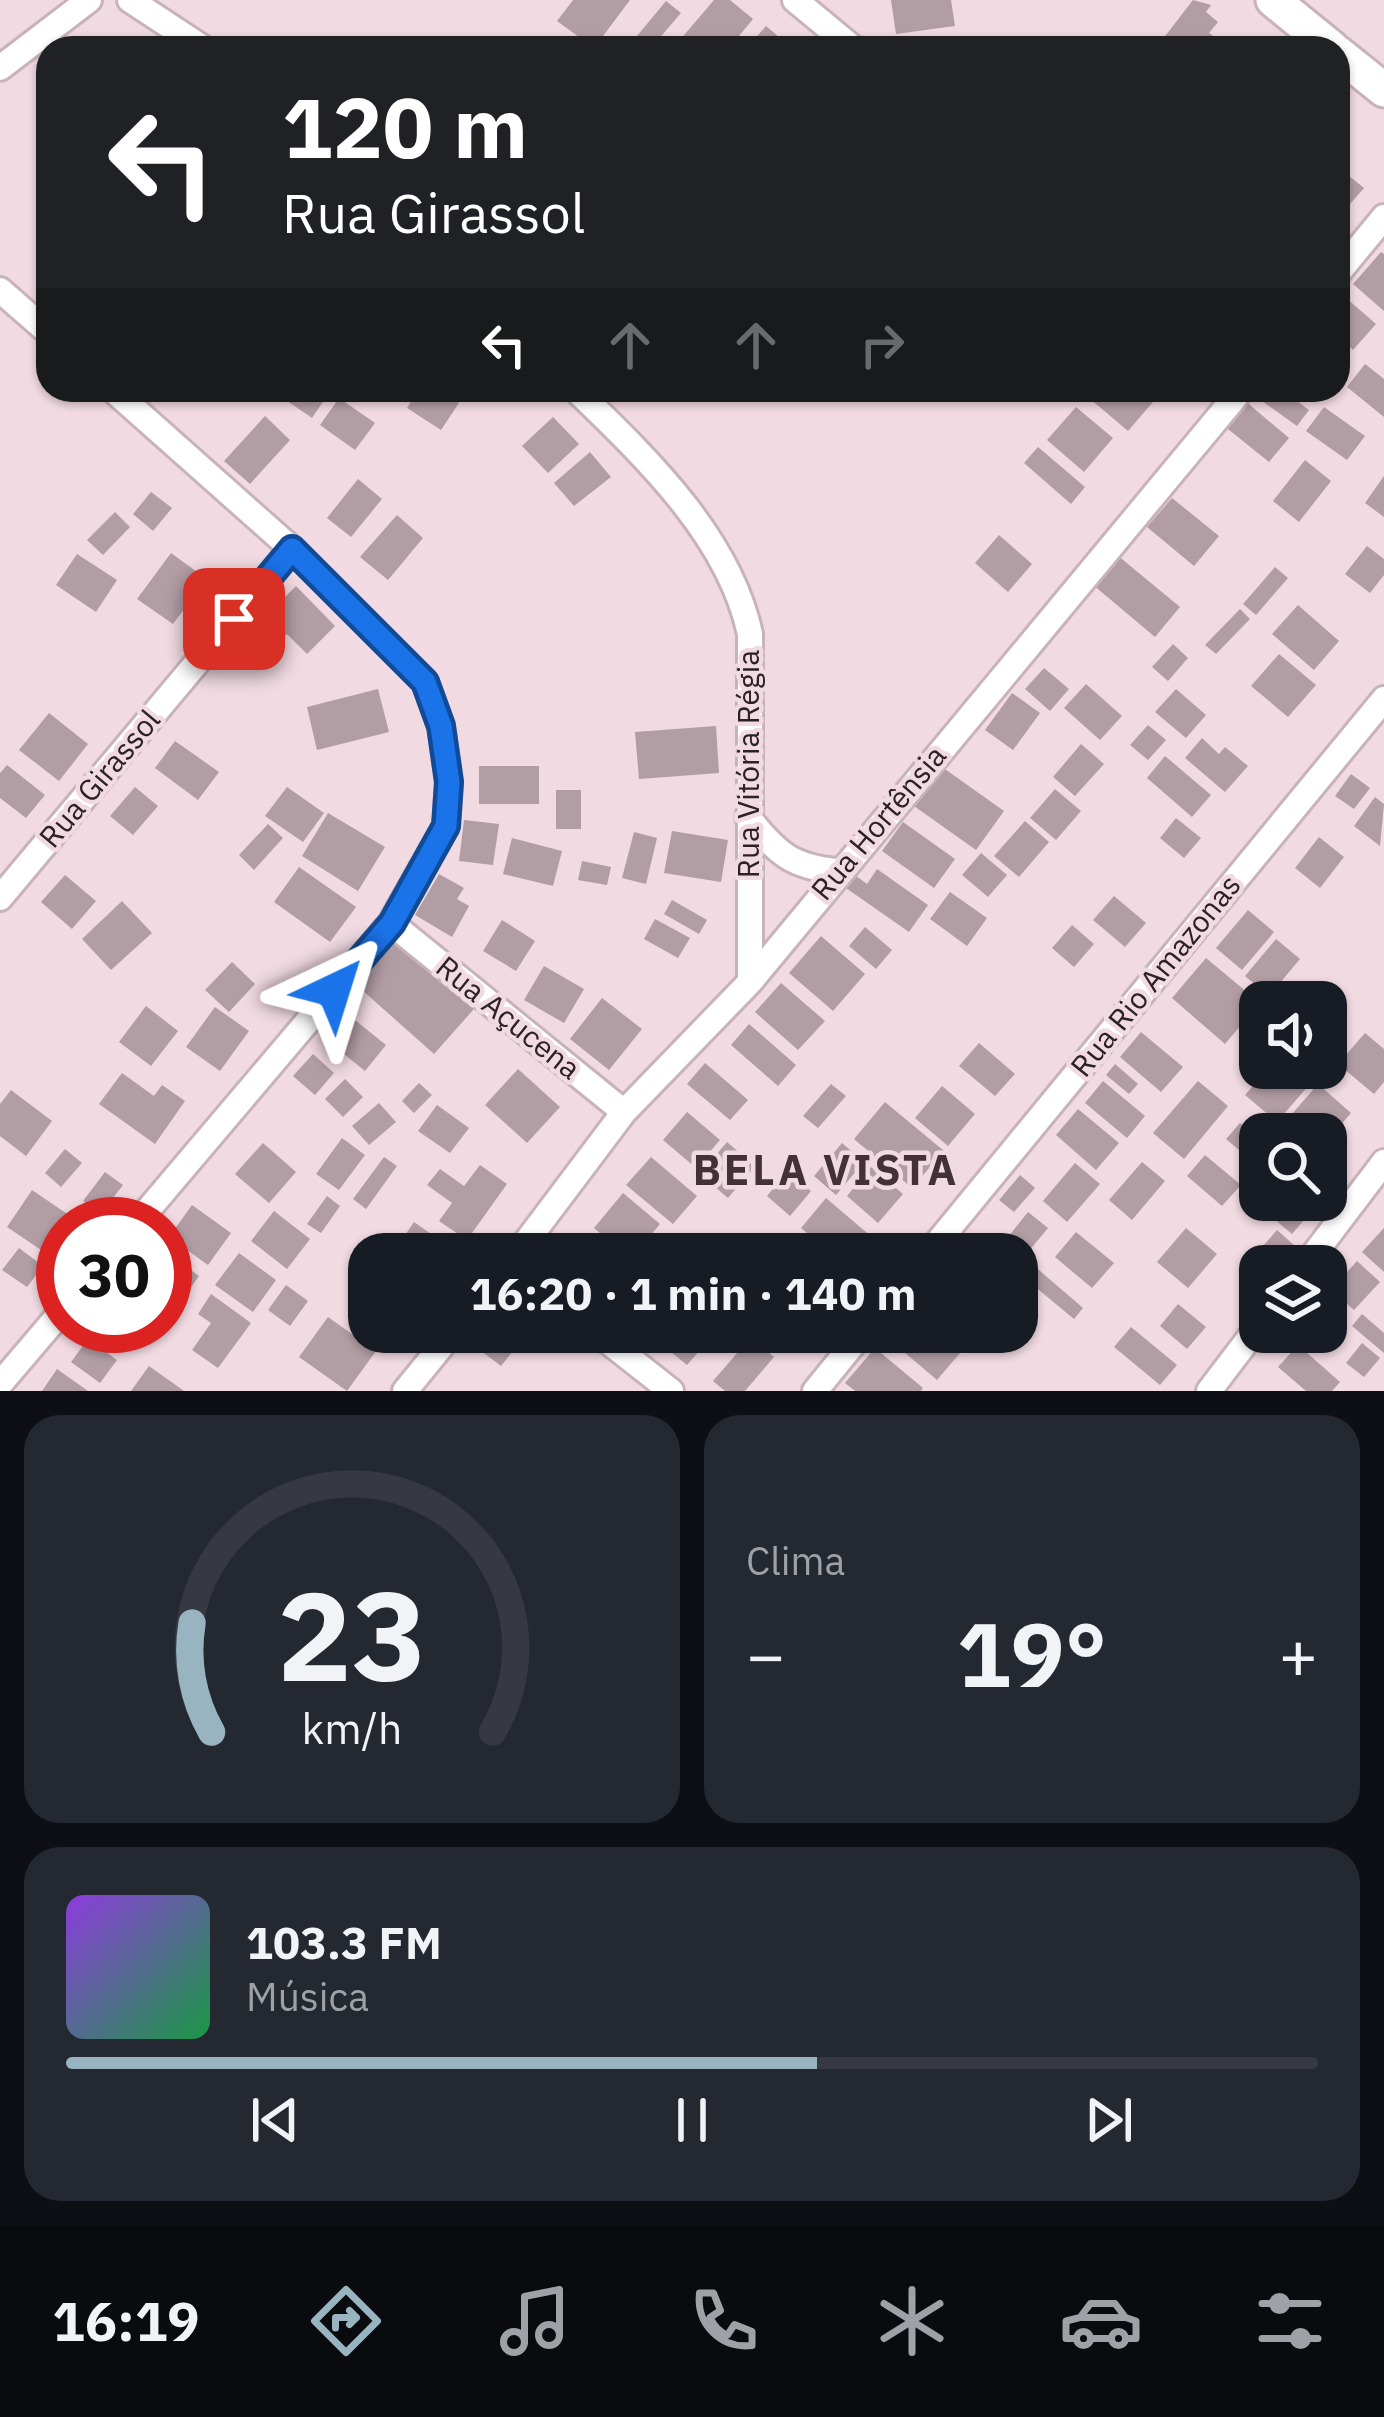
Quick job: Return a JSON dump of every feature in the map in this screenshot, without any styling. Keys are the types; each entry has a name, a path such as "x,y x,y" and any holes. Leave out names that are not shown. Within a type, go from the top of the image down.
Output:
{"street":[{"path":"42,36 89,0"},
{"path":"130,0 185,36"},
{"path":"795,0 838,36"},
{"path":"1287,4 1320,36"},
{"path":"0,68 36,40"},
{"path":"1350,63 1384,90"},
{"path":"1350,259 1384,218"},
{"path":"0,290 36,322"},
{"path":"127,402 292,549 425,682 441,726 449,782 446,826 392,923 159,1197"},
{"name":"Rua Vitória Régia","path":"587,402 657,469 723,566 745,609 750,634 750,982"},
{"name":"Rua Hortênsia","path":"533,1233 624,1112 750,982 1231,402"},
{"name":"Rua Girassol","path":"0,898 292,549"},
{"name":"Rua Rio Amazonas","path":"945,1233 1384,699"},
{"path":"748,818 778,856 804,868 839,871"},
{"name":"Rua Açucena","path":"392,923 624,1112"},
{"path":"1321,1245 1384,1162"},
{"path":"0,1384 36,1342"},
{"path":"1209,1391 1239,1352"},
{"path":"405,1391 436,1353"},
{"path":"623,1353 671,1391"},
{"path":"815,1391 846,1353"}],"building":[{"path":"573,0 630,0 603,36 578,36 557,21"},
{"path":"714,0 730,0 753,19 739,36 683,36"},
{"path":"891,0 951,0 955,26 896,34"},
{"path":"1193,0 1211,5 1206,12 1218,22 1209,33 1214,36 1165,36"},
{"path":"666,1 681,13 661,36 637,36"},
{"path":"766,26 778,36 757,36"},
{"path":"1350,177 1364,188 1350,204"},
{"path":"1384,254 1384,311 1353,284"},
{"path":"1350,301 1376,324 1353,350 1350,347"},
{"path":"1365,364 1384,379 1384,417 1350,389"},
{"path":"289,402 323,402 312,418"},
{"path":"336,402 345,402 375,423 355,450 320,425"},
{"path":"411,402 459,403 441,430 407,408"},
{"path":"1094,402 1153,402 1128,431"},
{"path":"1246,402 1289,438 1269,462 1223,425"},
{"path":"1263,402 1298,402 1309,410 1297,426"},
{"path":"1076,407 1113,438 1084,472 1047,440"},
{"path":"1324,407 1365,436 1347,460 1306,431"},
{"path":"265,416 290,440 250,484 224,461"},
{"path":"553,417 579,444 548,473 522,446"},
{"path":"1038,447 1085,487 1071,504 1024,463"},
{"path":"590,452 611,477 574,506 554,483"},
{"path":"1305,460 1331,481 1299,522 1273,501"},
{"path":"1384,476 1384,517 1365,503"},
{"path":"358,479 382,499 351,537 327,518"},
{"path":"151,492 172,508 153,531 133,514"},
{"path":"1172,498 1219,536 1194,566 1147,527"},
{"path":"115,512 130,527 103,555 87,540"},
{"path":"397,515 423,538 388,580 360,557"},
{"path":"999,535 1032,564 1008,592 975,563"},
{"path":"1367,546 1384,559 1384,575 1370,593 1345,574"},
{"path":"171,553 215,585 197,610 188,604 173,624 137,599"},
{"path":"77,554 117,580 96,612 56,585"},
{"path":"1117,555 1180,607 1155,637 1092,584"},
{"path":"1275,567 1288,578 1256,615 1243,604"},
{"path":"296,586 335,626 307,654 287,634 280,642 260,622"},
{"path":"1298,605 1339,641 1314,670 1272,634"},
{"path":"1240,609 1250,619 1216,654 1205,645"},
{"path":"1173,644 1188,658 1168,681 1152,667"},
{"path":"1279,654 1316,685 1288,717 1251,686"},
{"path":"1044,668 1069,689 1050,711 1025,689"},
{"path":"1086,684 1122,716 1100,740 1064,708"},
{"path":"378,689 389,732 317,750 307,707"},
{"path":"1176,689 1206,715 1186,738 1155,712"},
{"path":"1012,693 1040,713 1013,750 985,730"},
{"path":"49,713 88,744 59,781 19,750"},
{"path":"1148,725 1166,740 1148,760 1130,745"},
{"path":"716,726 719,773 639,779 635,732"},
{"path":"1202,738 1219,754 1225,747 1248,766 1225,792 1185,758"},
{"path":"175,741 219,772 198,800 155,768"},
{"path":"1081,744 1104,764 1075,796 1053,777"},
{"path":"1165,756 1211,795 1192,817 1147,778"},
{"path":"7,765 45,795 26,818 0,798 0,773"},
{"path":"479,766 539,766 539,804 479,804"},
{"path":"942,767 1004,811 976,850 914,806"},
{"path":"1351,774 1370,788 1354,809 1335,796"},
{"path":"135,787 158,806 133,835 110,816"},
{"path":"287,787 324,813 303,842 265,816"},
{"path":"1055,789 1081,811 1056,840 1030,818"},
{"path":"556,790 581,790 581,829 556,829"},
{"path":"1375,797 1384,804 1380,846 1354,826"},
{"path":"328,813 385,847 358,891 302,856"},
{"path":"1176,818 1201,838 1184,858 1160,838"},
{"path":"464,820 499,824 493,865 459,861"},
{"path":"1025,821 1049,842 1019,877 994,856"},
{"path":"903,822 955,859 934,888 882,851"},
{"path":"268,824 283,838 254,870 239,855"},
{"path":"672,831 728,840 721,882 664,873"},
{"path":"634,832 657,838 646,884 622,878"},
{"path":"1319,837 1344,857 1320,888 1295,868"},
{"path":"512,838 562,851 553,886 503,874"},
{"path":"981,853 1007,875 988,897 962,875"},
{"path":"582,861 611,867 607,885 578,880"},
{"path":"299,867 356,907 330,942 274,902"},
{"path":"877,869 928,905 909,932 846,888 855,875 867,884"},
{"path":"439,874 464,888 457,899 469,906 452,937 415,915"},
{"path":"65,875 96,901 72,929 41,902"},
{"path":"950,892 987,918 967,946 930,919"},
{"path":"1114,896 1146,923 1125,947 1093,920"},
{"path":"672,900 707,920 699,934 664,914"},
{"path":"122,901 152,933 111,970 82,939"},
{"path":"1248,910 1274,932 1242,970 1216,948"},
{"path":"655,919 690,938 678,958 644,939"},
{"path":"502,920 535,941 516,971 483,951"},
{"path":"1072,925 1094,944 1074,967 1052,948"},
{"path":"865,927 892,950 876,969 849,946"},
{"path":"821,936 865,974 833,1011 789,973"},
{"path":"392,938 474,1009 434,1054 353,982"},
{"path":"1276,939 1300,959 1282,981 1251,981 1245,976"},
{"path":"1206,958 1239,986 1239,1028 1225,1044 1172,998"},
{"path":"232,962 255,984 229,1012 205,990"},
{"path":"544,966 584,989 564,1023 524,1000"},
{"path":"781,983 825,1021 798,1050 755,1012"},
{"path":"602,998 642,1029 609,1070 570,1039"},
{"path":"146,1006 178,1031 151,1066 119,1042"},
{"path":"215,1007 249,1031 220,1071 186,1047"},
{"path":"340,1008 386,1045 365,1071 319,1034"},
{"path":"749,1024 796,1065 778,1086 731,1045"},
{"path":"1141,1032 1183,1067 1161,1092 1120,1057"},
{"path":"1365,1033 1384,1049 1384,1082 1374,1094 1347,1072 1347,1054"},
{"path":"979,1043 1015,1074 995,1096 959,1066"},
{"path":"313,1054 334,1073 315,1095 293,1076"},
{"path":"705,1063 748,1100 730,1120 687,1084"},
{"path":"1115,1064 1138,1084 1129,1094 1106,1075"},
{"path":"518,1069 560,1107 527,1143 485,1105"},
{"path":"122,1073 154,1096 162,1085 185,1101 155,1144 99,1104"},
{"path":"345,1079 363,1097 343,1117 325,1099"},
{"path":"1103,1081 1145,1116 1127,1138 1085,1103"},
{"path":"1198,1081 1228,1106 1184,1159 1153,1133"},
{"path":"419,1083 432,1095 414,1113 402,1101"},
{"path":"831,1084 846,1096 818,1128 803,1116"},
{"path":"942,1086 975,1114 948,1146 915,1118"},
{"path":"1250,1089 1306,1089 1285,1113 1266,1113 1245,1095"},
{"path":"1314,1089 1324,1089 1351,1113 1347,1118 1347,1113 1293,1113"},
{"path":"11,1090 52,1121 26,1156 0,1136 0,1104"},
{"path":"885,1102 944,1151 912,1188 854,1139"},
{"path":"379,1103 396,1122 369,1145 352,1126"},
{"path":"437,1105 469,1128 450,1153 418,1131"},
{"path":"1078,1109 1119,1143 1096,1170 1056,1135"},
{"path":"687,1112 720,1140 696,1168 663,1140"},
{"path":"1239,1124 1239,1150 1226,1139"},
{"path":"342,1138 365,1155 339,1190 316,1174"},
{"path":"727,1142 755,1166 728,1198 700,1174"},
{"path":"263,1143 296,1172 269,1203 235,1174"},
{"path":"842,1143 864,1162 836,1195 814,1176"},
{"path":"65,1149 82,1163 61,1187 45,1173"},
{"path":"1205,1155 1239,1187 1222,1206 1187,1176"},
{"path":"384,1157 397,1166 366,1209 353,1199"},
{"path":"651,1157 697,1196 673,1224 626,1185"},
{"path":"1142,1162 1165,1181 1132,1220 1109,1200"},
{"path":"1075,1163 1100,1184 1067,1222 1043,1201"},
{"path":"480,1165 507,1184 472,1233 457,1233 439,1221 452,1203 427,1185 440,1169 464,1186"},
{"path":"871,1167 903,1194 878,1223 847,1196"},
{"path":"105,1172 123,1185 114,1197 86,1197"},
{"path":"787,1172 811,1191 790,1216 767,1196"},
{"path":"1020,1175 1035,1188 1014,1212 999,1200"},
{"path":"32,1190 42,1197 36,1197 36,1247 7,1227"},
{"path":"623,1193 660,1224 652,1233 600,1233 594,1228"},
{"path":"327,1196 340,1206 321,1233 307,1224"},
{"path":"826,1198 867,1233 807,1233 801,1228"},
{"path":"192,1205 231,1233 208,1265 192,1254"},
{"path":"274,1211 310,1239 287,1269 251,1241"},
{"path":"1028,1212 1048,1228 1038,1240 1038,1233 1011,1233"},
{"path":"1277,1221 1303,1221 1292,1234"},
{"path":"414,1222 430,1233 406,1233"},
{"path":"1186,1228 1217,1254 1188,1288 1157,1262"},
{"path":"1384,1228 1384,1272 1362,1252"},
{"path":"1277,1230 1294,1245 1264,1245"},
{"path":"1076,1232 1114,1263 1092,1288 1055,1257"},
{"path":"19,1248 36,1261 36,1275 27,1287 2,1270"},
{"path":"239,1253 276,1280 253,1312 215,1285"},
{"path":"1357,1261 1380,1282 1354,1310 1347,1304 1347,1272"},
{"path":"1038,1269 1083,1308 1074,1319 1038,1289"},
{"path":"286,1285 308,1301 290,1326 268,1310"},
{"path":"211,1294 251,1323 218,1368 192,1350 211,1323 198,1314"},
{"path":"1178,1304 1206,1327 1187,1349 1160,1326"},
{"path":"1362,1314 1384,1333 1384,1353 1352,1326"},
{"path":"328,1317 348,1331 348,1353 375,1353 347,1391 299,1357"},
{"path":"1131,1327 1177,1365 1160,1385 1114,1347"},
{"path":"1362,1343 1380,1358 1364,1377 1346,1363"},
{"path":"78,1353 107,1353 117,1360 100,1383 71,1362"},
{"path":"484,1353 511,1353 501,1366"},
{"path":"672,1353 698,1353 687,1365"},
{"path":"737,1353 774,1357 745,1391 725,1391 713,1381"},
{"path":"871,1353 881,1353 923,1388 855,1391 845,1383"},
{"path":"905,1353 960,1353 937,1380"},
{"path":"1291,1353 1307,1353 1340,1382 1332,1391 1306,1391 1278,1367"},
{"path":"149,1366 184,1391 131,1391"},
{"path":"57,1369 88,1391 42,1391"}],"district":[{"name":"BELA VISTA","path":"826,1170"}],"route":[{"path":"234,619 292,549 425,682 441,726 449,782 446,826 392,923 334,990"}]}
